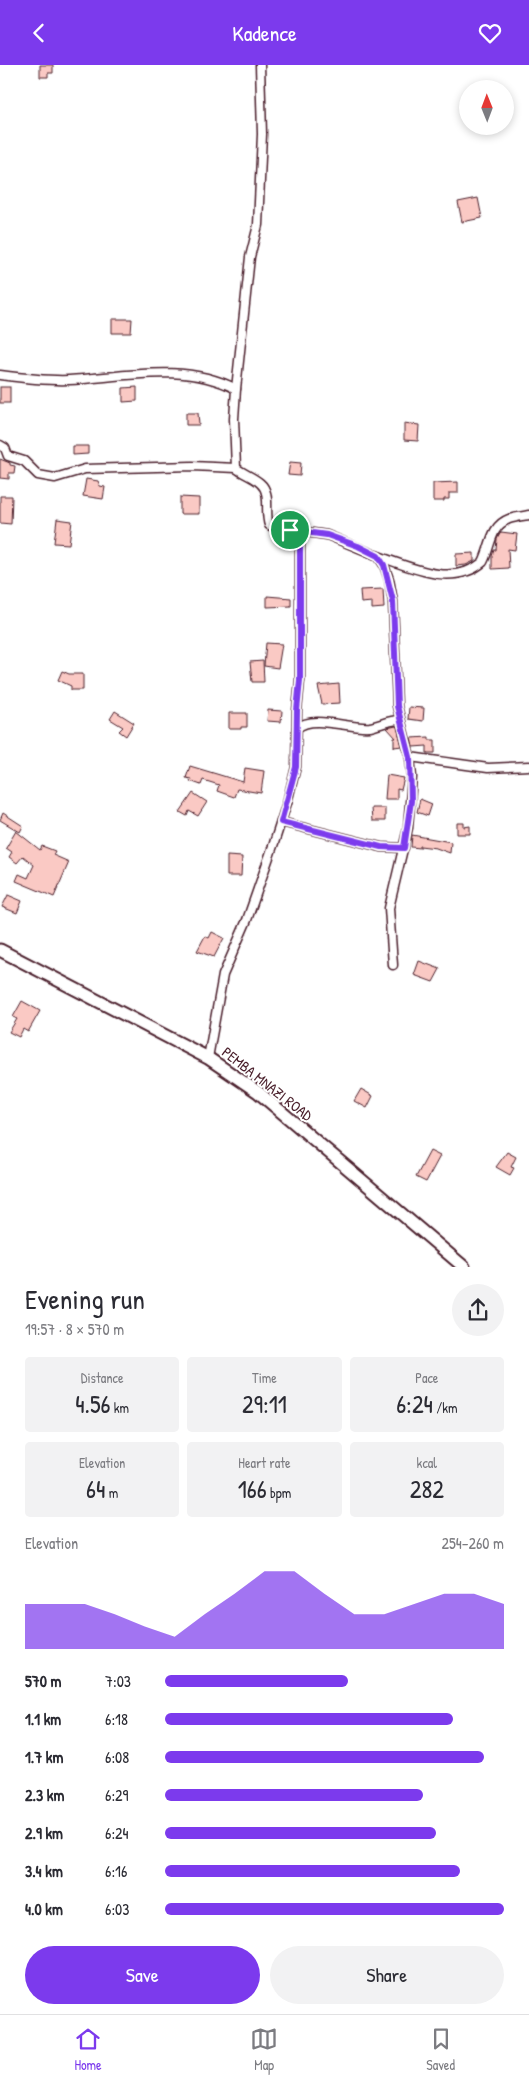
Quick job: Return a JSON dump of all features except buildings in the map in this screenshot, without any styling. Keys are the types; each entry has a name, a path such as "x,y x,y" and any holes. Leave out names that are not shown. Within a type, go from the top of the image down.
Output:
{"main road":[{"name":"PEMBA MNAZI ROAD","path":"0,950 208,1058 258,1092 459,1265"}],"street":[{"path":"236,468 234,452 236,389 250,257 258,225 262,134 260,65"},
{"path":"0,375 32,379 68,380 155,373 210,379 236,389"},
{"path":"0,445 8,456 24,461 38,475 55,478 66,473 85,469 182,466 236,468 263,485 266,491 266,518 268,525 277,529 291,529 327,535 415,570 449,575 464,572 483,562 492,535 499,525 509,519 529,515"},
{"path":"208,1058 223,975 246,921 281,822 296,767 300,680 300,536 290,530"},
{"path":"378,556 387,572 393,601 397,706 410,757 411,801 404,848 389,908 393,965"},
{"path":"297,728 303,723 313,722 370,727 391,720 400,720"},
{"path":"410,757 488,768 529,766"},
{"path":"281,822 381,847 404,848"}],"route":[{"path":"290,530 311,531 358,546 378,556 384,565 393,601 393,627 397,659 397,706 404,728 412,777 408,828 404,848 391,849 381,847 281,822 288,803 296,767 297,711 300,680 300,536 290,530"}]}
